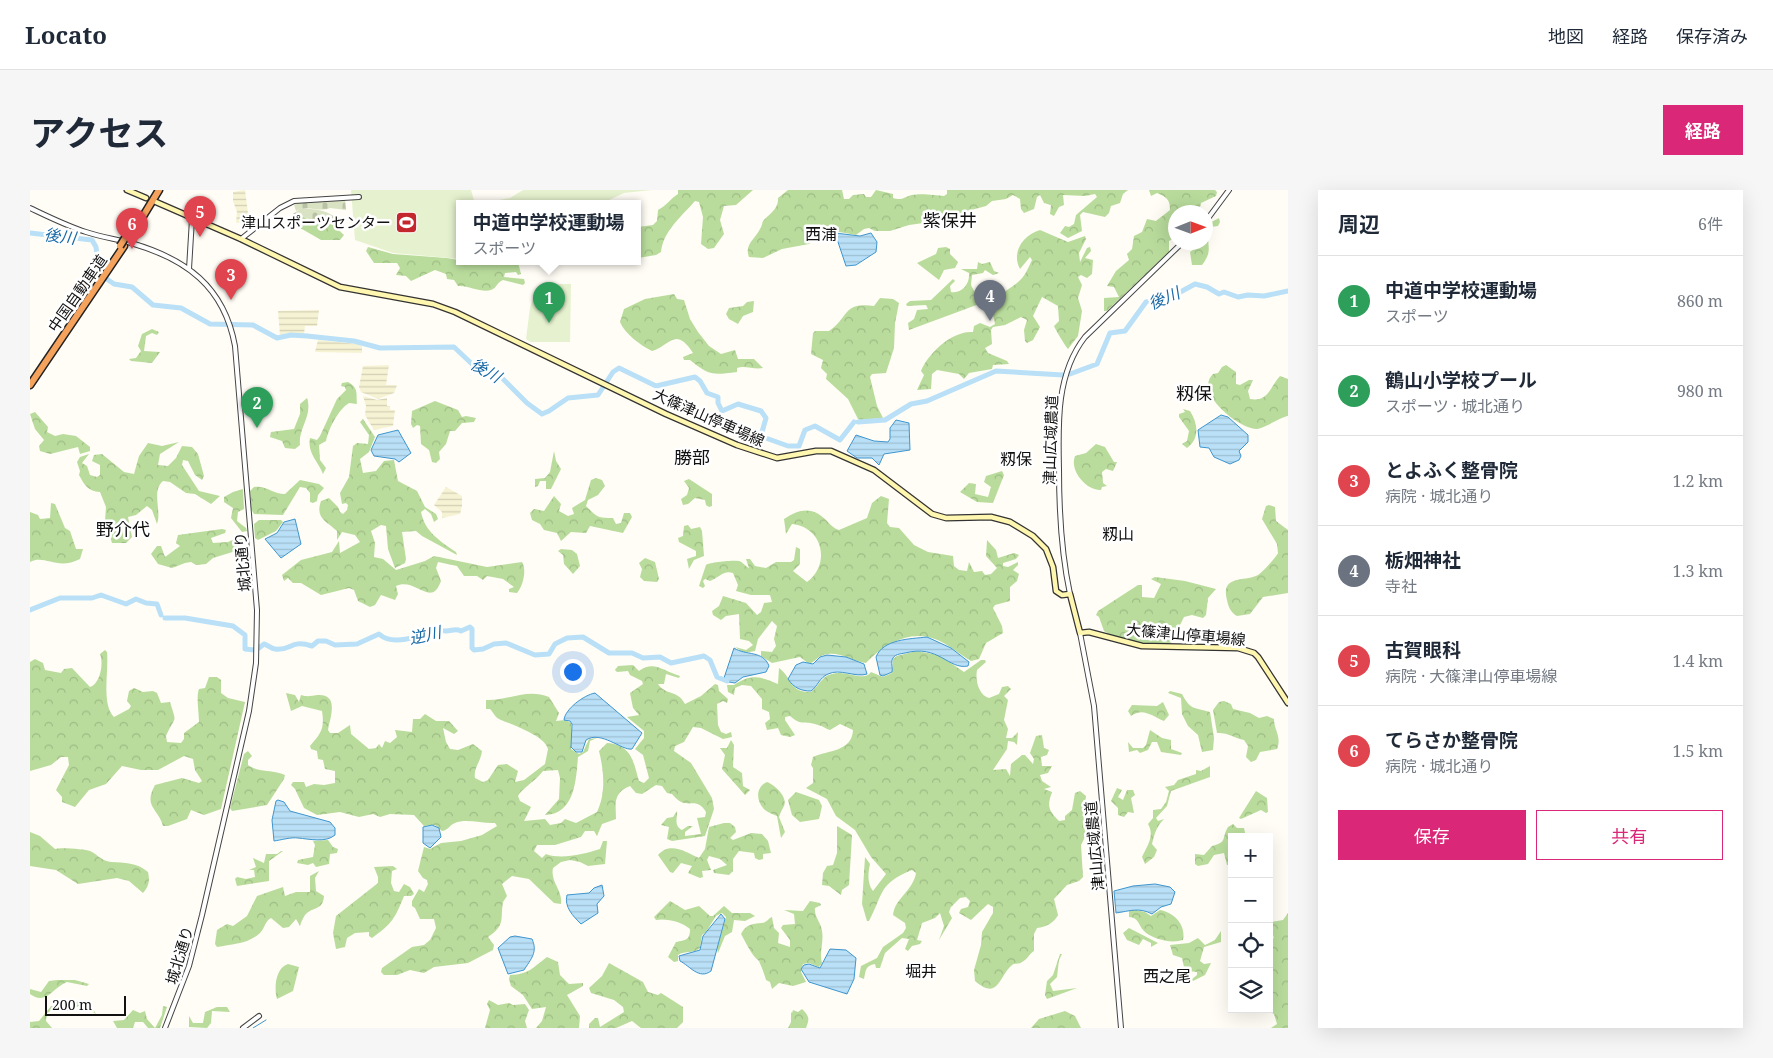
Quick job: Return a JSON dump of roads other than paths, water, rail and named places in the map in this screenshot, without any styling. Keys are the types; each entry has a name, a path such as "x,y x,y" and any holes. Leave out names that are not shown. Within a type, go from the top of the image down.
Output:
{"highway":[{"name":"中国自動車道","path":"129,236 155,190"},
{"name":"中国自動車道","path":"30,384 159,190"},
{"name":"中国自動車道","path":"30,377 98,281"}],"main road":[{"path":"127,190 146,198"},
{"name":"大篠津山停車場線","path":"156,202 340,287 432,304 455,312 713,435 773,458 825,450 840,454 883,476 927,511 939,517 991,517 1010,522 1042,544 1052,561 1056,591 1062,595 1070,594"},
{"path":"1070,594 1080,632"},
{"name":"大篠津山停車場線","path":"1080,632 1089,632 1133,645 1238,648 1252,652 1256,654 1288,703"}],"street":[{"path":"1213,212 1230,190"},
{"path":"241,240 280,208 294,201 308,198 360,197"},
{"name":"城北通り","path":"30,208 87,232 156,252 189,269 214,293 230,325 236,354 258,628 256,663 250,711 200,927 189,966 165,1028"},
{"path":"189,269 192,219"},
{"name":"津山広域農道","path":"1070,594 1059,528 1058,420 1065,378 1076,351 1085,337 1175,250"},
{"name":"津山広域農道","path":"1080,632 1094,706 1121,1028"},
{"path":"243,1028 259,1016"}],"water":[{"path":"835,233 860,236 871,233 877,242 876,252 856,265 846,266"},
{"path":"1221,415 1228,417 1248,435 1248,442 1239,451 1241,456 1239,460 1230,464 1214,457 1209,448 1200,447 1198,430"},
{"path":"896,420 909,423 910,450 884,454 879,465 872,458 857,458 847,451 856,435 874,441 888,442 890,439 890,428"},
{"path":"398,430 411,453 399,462 395,459 374,456 371,450 378,435"},
{"path":"295,519 301,544 281,558 265,539 277,533 284,522"},
{"path":"927,637 951,648 969,662 968,666 954,664 935,654 917,651 896,655 892,660 892,672 883,676 880,675 876,657 880,651 891,643 905,639"},
{"path":"734,648 763,658 769,666 766,672 743,677 735,683 723,681"},
{"path":"827,655 846,657 864,664 867,674 858,675 833,672 823,678 811,691 798,688 788,679 796,665 803,662 813,664 820,657"},
{"path":"595,693 642,733 632,749 598,737 586,740 582,752 576,752 571,747 572,724 570,721 564,720 565,716 576,703"},
{"path":"276,801 284,802 290,811 330,822 335,828 335,835 322,840 289,838 274,841 272,820"},
{"path":"432,825 439,828 441,837 430,848 423,843 423,827"},
{"path":"1155,884 1170,887 1175,892 1171,904 1161,907 1152,914 1139,910 1116,913 1114,891 1133,886"},
{"path":"602,885 604,896 597,904 598,913 581,924 568,907 567,895 589,893 594,888"},
{"path":"721,914 725,919 711,971 699,973 680,961 679,956 700,950 703,936"},
{"path":"510,937 532,939 534,952 524,970 508,974 498,948"},
{"path":"830,949 846,950 856,958 854,979 847,994 809,982 801,969 804,965 809,964 820,968"}],"waterway":[{"name":"後川","path":"30,233 92,240 96,247 99,269 104,277 114,284 132,287 153,305 181,308 210,324 253,325 277,338 291,335 307,336 354,341 380,348 454,347 472,364 495,371 527,403 542,414 568,398 598,395 613,372 619,368 656,386 695,377 700,381 707,393 718,397 718,403 722,411 738,404 761,411 766,418 762,432 763,437 788,446 799,446 805,430 815,426 840,440 854,422"},
{"name":"後川","path":"1070,374 1097,364 1110,333 1125,331 1146,302 1173,296 1195,284 1207,287 1219,294 1224,292 1238,297 1248,295 1264,296 1288,291"},
{"name":"後川","path":"858,422 885,420 911,404 927,401 996,371 1063,375"},
{"name":"逆川","path":"30,610 60,598 92,598 101,595 126,604 136,599 146,603 157,604 161,615"},
{"name":"逆川","path":"165,618 185,618 233,626 245,635 245,649 254,650"},
{"name":"逆川","path":"259,648 264,644 275,649 295,644 312,646 318,641 326,641 335,645 357,644 379,634 391,640 399,640 434,630 461,631 470,627 472,629 472,648 474,650 483,649 494,644 506,643 535,655 549,654 555,644 567,638 583,637 609,653 632,653 643,658 660,657 671,663 704,656 710,660 717,677 727,681"},
{"path":"253,1028 266,1020"}],"place":[{"name":"津山スポーツセンター","path":"407,222"},
{"name":"古賀眼科","path":"200,237"},
{"name":"てらさか整骨院","path":"132,249"},
{"name":"とよふく整骨院","path":"231,300"},
{"name":"栃畑神社","path":"990,321"},
{"name":"中道中学校運動場","path":"549,323"},
{"name":"鶴山小学校プール","path":"257,428"}],"district":[{"name":"紫保井","path":"950,220"},
{"name":"西浦","path":"821,234"},
{"name":"籾保","path":"1194,393"},
{"name":"勝部","path":"692,457"},
{"name":"籾保","path":"1016,459"},
{"name":"野介代","path":"123,529"},
{"name":"籾山","path":"1118,534"},
{"name":"堀井","path":"921,971"},
{"name":"西之尾","path":"1167,976"}]}
